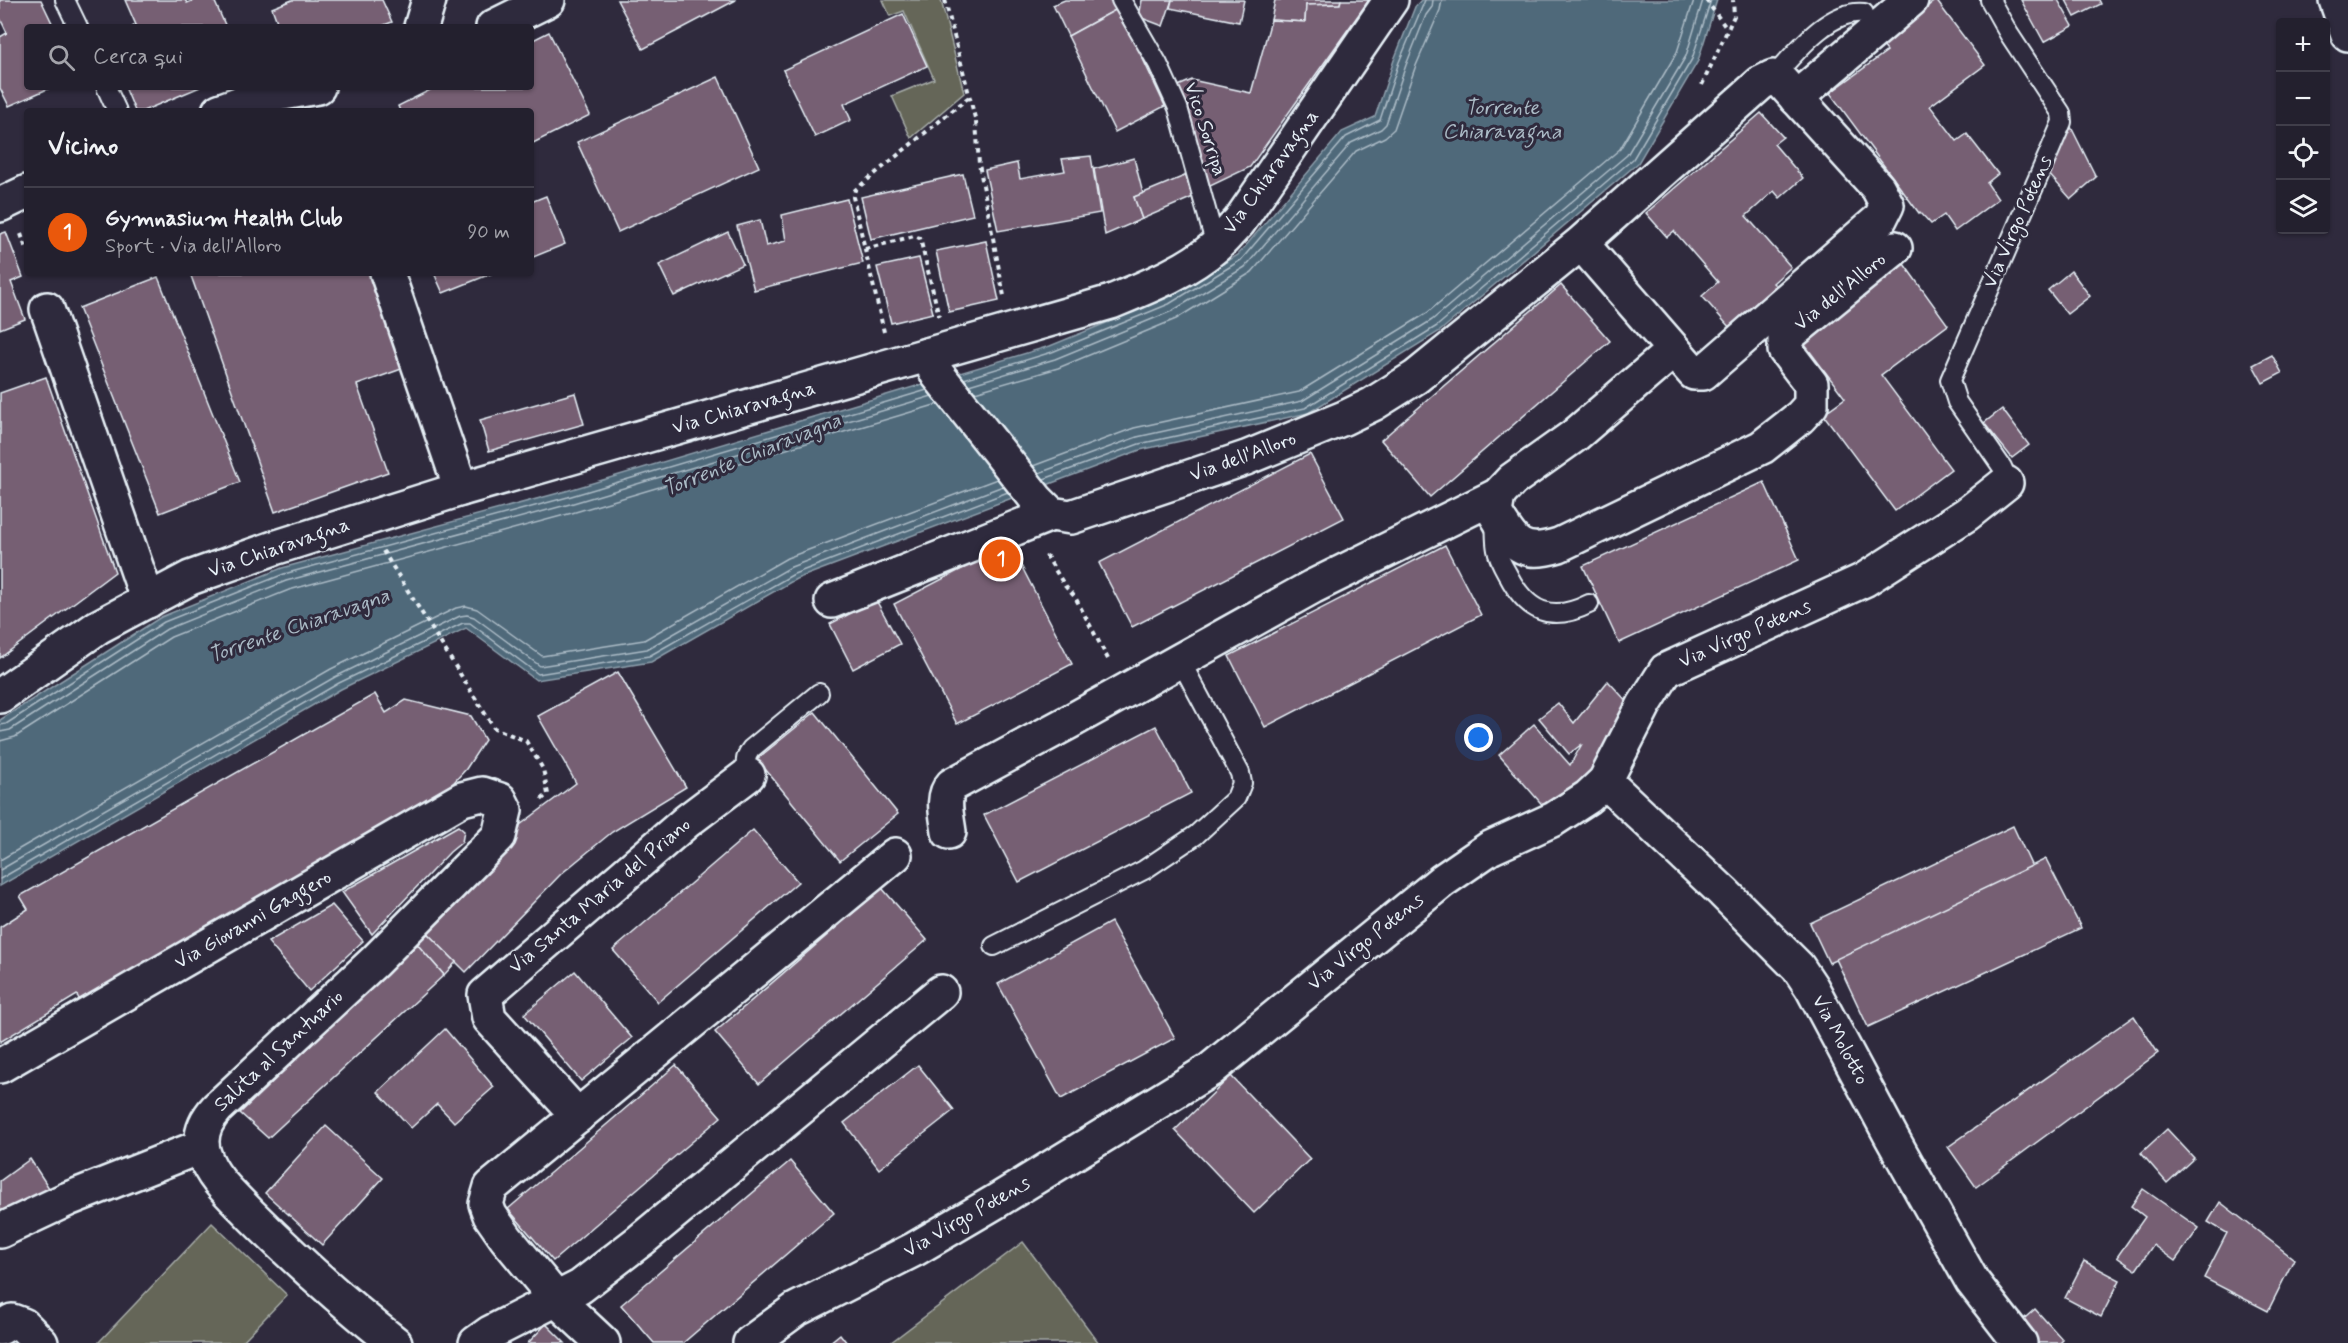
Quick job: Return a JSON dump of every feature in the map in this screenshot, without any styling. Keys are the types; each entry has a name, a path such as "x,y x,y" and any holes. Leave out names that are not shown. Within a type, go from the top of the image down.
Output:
{"street":[{"path":"422,24 429,0"},
{"path":"499,24 548,0"},
{"name":"Via Chiaravagna","path":"0,696 98,627 190,578 461,489 892,365 937,360 1010,330 1111,302 1154,284 1193,263 1216,246 1239,222 1392,0"},
{"name":"Via dell'Alloro","path":"1784,87 1911,0"},
{"path":"2336,0 2348,34"},
{"name":"Via dell'Alloro","path":"1044,507 1071,517 1246,458 1354,414 1416,377 1581,243 1761,83 1784,87 1878,188 1887,205 1880,219 1703,373 1694,373 1581,243"},
{"path":"227,108 254,98 301,90"},
{"path":"0,205 24,193"},
{"name":"Via dell'Alloro","path":"1496,504 1512,541 1521,547 1545,549 1559,545 1762,447 1800,417 1811,405 1811,384 1785,350 1785,338 1895,248"},
{"path":"388,276 461,489"},
{"path":"47,309 148,601"},
{"path":"949,832 946,801 947,791 952,785 1312,587 1496,504 1512,480 1574,436 1674,350"},
{"path":"832,601 1044,507 937,360"},
{"name":"Via Virgo Potens","path":"750,1343 795,1310 915,1249 1210,1070 1442,880 1490,848 1554,819 1588,797 1605,781 1644,705 1666,670 1864,580 1975,508 2006,483"},
{"name":"Via Santa Maria del Priano","path":"578,1116 489,1018 485,994 687,821 748,775"},
{"name":"Via Molotto","path":"1605,781 1723,892 1798,967 1812,988 1972,1281 2020,1343"},
{"name":"Via Giovanni Gaggero","path":"0,1066 462,799 482,794 500,800 502,823"},
{"name":"Salita al Santuario","path":"202,1146 205,1125 217,1108 374,962 502,823"},
{"path":"603,1343 557,1300 527,1265 490,1215 486,1204 491,1187 895,855"},
{"path":"476,1343 490,1333 580,1287 641,1240 941,992"},
{"path":"0,1231 68,1199 202,1146 208,1164 217,1179 285,1249 343,1302 395,1343"},
{"path":"0,1328 12,1321 23,1325 42,1343"}],"lane":[{"path":"65,0 77,24"},
{"name":"Vico Sorripa","path":"1121,0 1158,64 1178,108 1216,246"},
{"name":"Via Virgo Potens","path":"1990,0 2009,34 2061,113 2062,122 1950,380 1957,402 2006,474 2006,483"},
{"path":"1784,87 1821,28 1846,15 1864,13"},
{"path":"107,90 116,108"},
{"path":"1496,504 1497,552 1517,591 1530,605 1545,612 1560,614 1573,612 1589,604"},
{"path":"994,946 1144,870 1196,835 1236,798 1242,783 1240,773 1180,660"},
{"name":"Via Santa Maria del Priano","path":"748,775 745,763 746,755 751,749 819,693"}],"path":[{"path":"945,0 976,122 980,164 1010,330"},
{"path":"1706,0 1727,30 1734,16 1733,0"},
{"path":"892,365 853,197 855,190 969,97"},
{"path":"865,249 914,236 920,238 937,360"},
{"path":"1044,507 1044,550 1065,586 1075,597 1115,670 1129,689"},
{"path":"381,548 494,728 525,741 543,769 548,794 529,813 502,823"}],"green space":[{"path":"883,0 941,0 964,93 911,138 892,96 934,79 904,11 890,16"},
{"path":"212,1223 287,1295 241,1343 98,1343"},
{"path":"1023,1242 1099,1343 890,1343"}],"water":[{"name":"Torrente Chiaravagna","path":"1421,0 1717,0 1698,61 1638,163 1440,331 1308,413 1140,450 796,579 651,662 536,680 466,628 341,689 0,886 0,720 161,617 282,568 566,491 1050,346 1167,298 1238,255 1342,132 1375,117 1394,60 1415,7"}],"building":[{"path":"0,0 41,0 53,24 24,24 24,90 45,90 9,106 0,88 0,37 7,33 0,18"},
{"path":"125,0 185,0 187,3 194,0 214,0 225,24 136,24"},
{"path":"292,0 382,0 392,22 387,24 278,24 272,8"},
{"path":"617,0 736,0 643,49"},
{"path":"1065,0 1115,0 1119,8 1068,36 1053,5"},
{"path":"1142,0 1172,0 1163,26 1139,17"},
{"path":"1172,0 1244,0 1239,22 1170,8"},
{"path":"1275,0 1341,0 1340,4 1306,5 1305,22 1271,20"},
{"path":"1341,0 1369,0 1250,167 1206,188 1176,87 1192,80 1251,93 1271,20 1305,22 1306,5 1340,4"},
{"path":"1936,0 1985,65 1930,106 1957,141 1967,134 1998,174 1987,183 1998,199 1955,231 1944,215 1931,224 1919,213 1830,93 1887,51 1880,42"},
{"path":"2021,0 2058,0 2073,26 2044,42"},
{"path":"2066,0 2099,0 2101,4 2075,17"},
{"path":"1119,8 1165,106 1115,132 1068,36"},
{"path":"903,14 927,66 844,104 851,120 815,137 783,70"},
{"path":"549,32 590,115 534,143 534,108 399,108 398,106 430,90 534,90 534,40"},
{"path":"718,77 759,167 618,232 577,142"},
{"path":"126,90 193,90 150,108 134,108"},
{"path":"1761,113 1783,137 1774,144 1803,178 1780,198 1774,191 1746,216 1791,267 1773,283 1777,287 1730,328 1702,296 1718,282 1674,231 1667,237 1646,213"},
{"path":"2071,127 2096,177 2071,199 2047,172"},
{"path":"1091,156 1100,213 998,231 985,170 1017,163 1020,179 1065,171 1062,159"},
{"path":"1134,158 1143,194 1134,197 1142,219 1105,235 1094,169"},
{"path":"1194,172 1200,194 1142,219 1134,197"},
{"path":"963,174 973,215 871,239 861,197"},
{"path":"546,196 565,244 534,257 534,201"},
{"path":"847,199 863,263 754,290 737,226 760,220 766,246 786,241 782,215"},
{"path":"6,232 23,277 11,282 25,319 0,329 0,234"},
{"path":"728,232 743,264 674,296 659,265"},
{"path":"986,241 999,301 949,312 936,251"},
{"path":"919,258 933,313 891,323 877,267"},
{"path":"1904,264 1948,325 1881,375 1951,469 1895,511 1823,414 1845,398 1802,341"},
{"path":"2071,271 2090,296 2067,314 2048,290"},
{"path":"191,276 375,276 407,367 357,385 388,472 275,512"},
{"path":"435,276 486,276 443,293"},
{"path":"158,277 240,482 160,513 79,308"},
{"path":"1561,285 1610,341 1430,497 1381,440"},
{"path":"2272,355 2282,373 2263,383 2253,365"},
{"path":"46,377 115,572 0,658 0,393"},
{"path":"575,393 584,424 489,451 480,420"},
{"path":"2002,409 2029,445 2012,458 1984,423"},
{"path":"1310,454 1344,518 1132,627 1099,563"},
{"path":"1764,482 1799,560 1619,643 1583,566"},
{"path":"1010,544 1072,664 957,724 894,604"},
{"path":"1445,545 1481,615 1265,727 1229,656"},
{"path":"876,600 900,644 853,669 830,624"},
{"path":"618,672 686,787 612,832 561,874 466,972 421,927 520,825 576,783 538,716"},
{"path":"1608,681 1632,707 1593,783 1552,816 1499,755 1534,724 1570,765 1582,744 1569,754 1539,718 1558,703 1574,723"},
{"path":"375,694 386,713 406,700 471,716 485,740 466,769 435,803 81,1003 77,995 0,1042 0,927 28,909 20,896"},
{"path":"815,712 898,814 840,861 757,759"},
{"path":"1156,726 1191,793 1019,882 984,815"},
{"path":"458,826 464,831 462,842 372,934 342,892"},
{"path":"2013,826 2032,867 1829,963 1810,923"},
{"path":"753,830 798,882 658,1002 613,950"},
{"path":"2046,859 2081,928 1868,1027 1836,959"},
{"path":"882,888 927,940 759,1084 715,1032"},
{"path":"332,905 363,941 309,991 268,942"},
{"path":"1111,922 1175,1038 1061,1099 998,984"},
{"path":"427,933 456,962 444,975 417,944"},
{"path":"417,944 444,975 268,1138 240,1113"},
{"path":"575,971 632,1038 581,1081 524,1014"},
{"path":"2134,1016 2158,1053 1976,1187 1948,1147"},
{"path":"445,1029 494,1087 454,1122 437,1104 411,1128 378,1092"},
{"path":"676,1065 721,1117 553,1261 508,1209"},
{"path":"918,1065 954,1110 879,1169 844,1123"},
{"path":"1231,1076 1310,1159 1254,1213 1175,1130"},
{"path":"326,1126 383,1178 322,1245 265,1193"},
{"path":"2167,1129 2194,1158 2167,1183 2141,1153"},
{"path":"30,1159 49,1188 0,1217 0,1181"},
{"path":"790,1161 834,1213 683,1343 654,1343 621,1305"},
{"path":"2143,1189 2199,1228 2175,1261 2153,1245 2136,1270 2117,1257 2145,1217 2131,1206"},
{"path":"2220,1202 2294,1259 2268,1311 2204,1278 2227,1233 2208,1222"},
{"path":"2084,1261 2120,1280 2101,1317 2065,1298"},
{"path":"2035,1309 2063,1340 2060,1343 2032,1343 2017,1325"},
{"path":"546,1324 565,1343 528,1343"},
{"path":"840,1334 847,1343 829,1343"}],"place":[{"name":"Gymnasium Health Club","path":"1001,559"}]}
